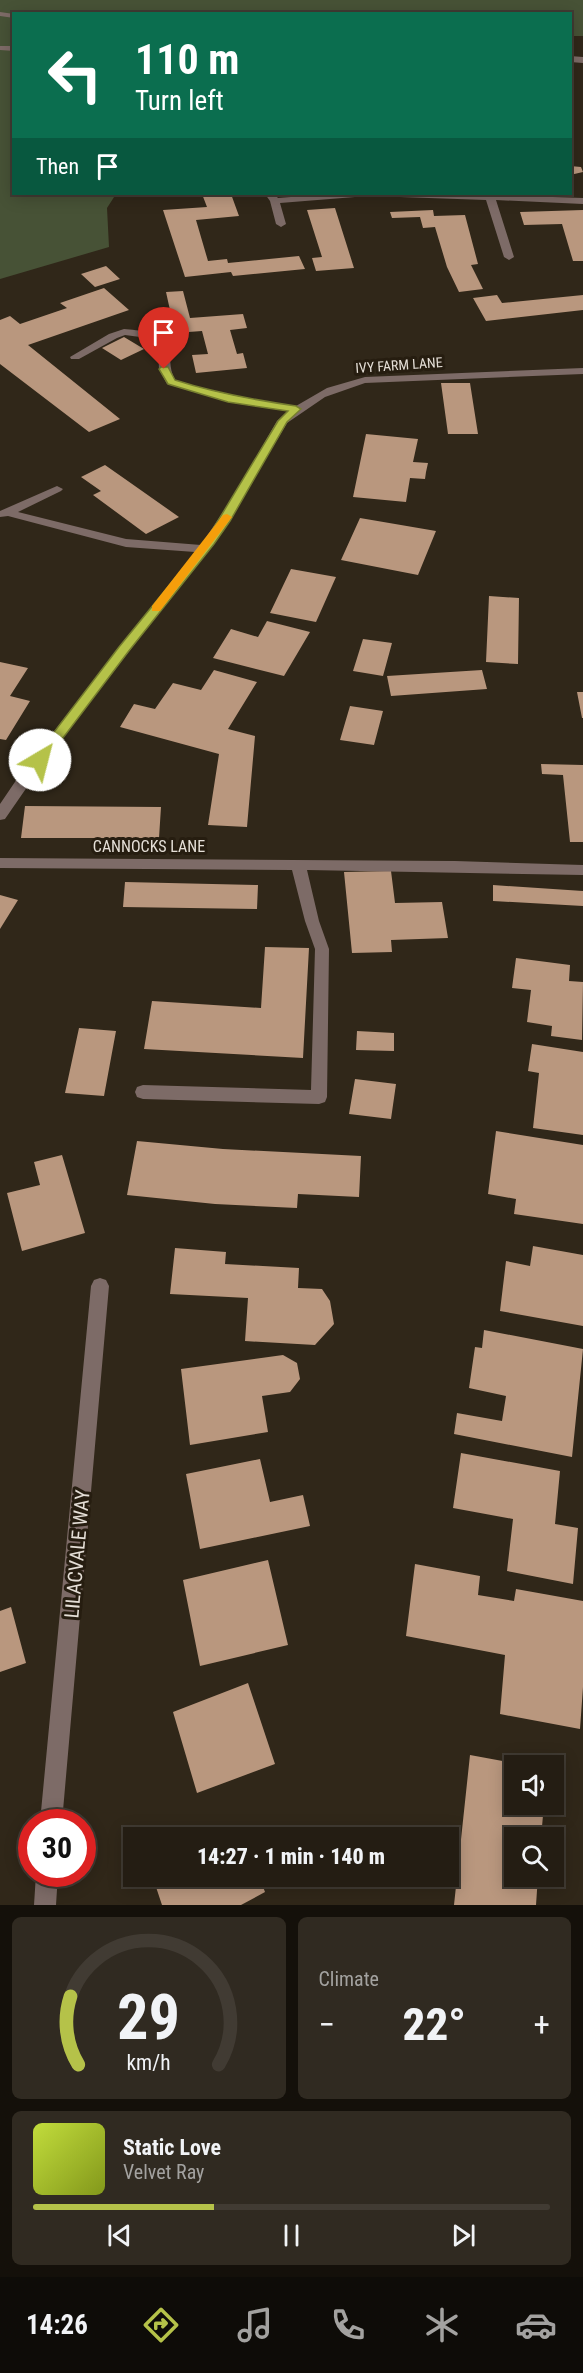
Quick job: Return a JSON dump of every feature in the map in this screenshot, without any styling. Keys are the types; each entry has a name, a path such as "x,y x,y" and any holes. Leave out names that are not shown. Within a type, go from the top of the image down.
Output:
{"street":[{"path":"281,224 273,197 328,195"},
{"path":"430,195 583,201"},
{"path":"490,197 509,257"},
{"path":"75,357 124,332 142,334 158,340 162,348 164,369 171,382 228,399 296,409"},
{"name":"IVY FARM LANE","path":"0,815 123,649 225,521 283,421 296,409 336,386 365,380 583,371"},
{"path":"4,513 57,489"},
{"path":"4,513 126,543 204,549"},
{"name":"CANNOCKS LANE","path":"0,863 455,866 583,870"},
{"path":"143,1092 319,1097 322,949 312,921 298,865"},
{"name":"LILACVALE WAY","path":"52,1809 100,1286"},
{"path":"45,1905 46,1887"}],"green space":[{"path":"0,0 583,0 583,36 572,36 572,12 12,12 12,195 115,195 107,208 109,247 0,279"}],"building":[{"path":"572,166 581,167 583,172 572,175"},
{"path":"202,195 231,195 239,216 196,220 208,261 227,259 228,263 299,256 305,269 233,276 231,272 185,277 163,210 207,207"},
{"path":"335,208 354,268 316,271 312,258 322,257 307,210"},
{"path":"433,210 434,216 465,215 478,264 471,265 483,289 459,292 447,267 435,227 423,228 420,217 392,218 390,212"},
{"path":"583,210 583,261 573,261 562,224 524,225 520,212"},
{"path":"106,266 120,279 95,287 81,274"},
{"path":"104,288 129,310 28,345 120,419 89,432 0,364 0,320 10,316 20,324 67,308 60,303"},
{"path":"183,291 190,318 243,314 247,328 230,330 237,354 243,353 247,368 196,373 192,355 208,354 202,331 175,333 166,292"},
{"path":"497,295 502,303 583,295 583,310 486,321 473,298"},
{"path":"124,337 144,349 121,360 102,348"},
{"path":"441,383 470,383 478,434 448,434"},
{"path":"366,434 418,439 413,462 428,463 425,479 410,478 406,502 353,497"},
{"path":"105,465 179,517 146,534 93,495 101,491 81,477"},
{"path":"360,518 436,531 418,575 341,560"},
{"path":"291,569 336,577 316,622 270,613"},
{"path":"489,596 519,598 518,664 486,662"},
{"path":"267,621 310,632 284,676 213,658 231,629 258,637"},
{"path":"363,639 392,643 383,676 353,671"},
{"path":"0,662 28,668 10,696 30,701 6,740 0,739"},
{"path":"214,670 257,682 228,729 255,736 247,827 208,825 219,754 120,727 134,704 155,709 173,683 201,690"},
{"path":"482,670 487,689 391,696 387,676"},
{"path":"577,692 583,692 583,718 582,718"},
{"path":"350,706 383,711 374,745 340,740"},
{"path":"541,764 583,765 583,842 570,842 563,775 542,774"},
{"path":"25,806 161,807 159,838 21,838"},
{"path":"391,871 395,903 442,902 448,938 391,940 392,952 352,953 344,872"},
{"path":"125,882 258,885 257,909 123,907"},
{"path":"493,885 583,891 583,906 493,901"},
{"path":"0,895 18,900 0,929"},
{"path":"265,947 309,948 303,1058 144,1049 152,1001 261,1008"},
{"path":"516,958 570,965 569,981 583,982 582,1040 551,1036 552,1026 527,1022 531,990 512,988"},
{"path":"79,1028 116,1031 104,1096 65,1093"},
{"path":"357,1031 394,1033 394,1051 356,1050"},
{"path":"532,1044 583,1052 583,1135 533,1128 539,1073 528,1071"},
{"path":"355,1079 396,1084 391,1119 349,1114"},
{"path":"496,1131 583,1145 583,1224 514,1214 516,1199 488,1194"},
{"path":"137,1141 223,1149 361,1156 359,1197 298,1194 297,1208 215,1204 127,1195"},
{"path":"62,1155 85,1233 22,1251 7,1193 40,1185 34,1162"},
{"path":"533,1246 583,1255 583,1326 500,1311 506,1261 530,1266"},
{"path":"175,1248 226,1252 225,1264 299,1268 298,1288 322,1289 330,1301 334,1324 315,1345 245,1341 248,1298 170,1294"},
{"path":"484,1330 583,1349 572,1457 454,1434 457,1413 502,1421 506,1396 469,1388 475,1347 482,1348"},
{"path":"283,1355 297,1363 300,1379 290,1392 262,1396 268,1432 190,1445 181,1369"},
{"path":"461,1453 560,1471 555,1524 578,1528 573,1584 507,1571 513,1519 453,1508"},
{"path":"260,1459 270,1502 303,1495 310,1526 200,1549 186,1474"},
{"path":"268,1560 288,1645 200,1666 183,1580"},
{"path":"415,1564 480,1576 478,1595 514,1601 516,1589 583,1601 583,1687 580,1729 500,1714 505,1655 406,1636"},
{"path":"11,1607 26,1663 0,1672 0,1611"},
{"path":"248,1683 275,1764 197,1793 173,1712"},
{"path":"470,1755 504,1761 504,1815 543,1815 542,1827 504,1827 504,1887 537,1887 536,1905 454,1905 456,1887 459,1887 459,1858"},
{"path":"156,1887 263,1887 265,1892 241,1905 162,1905"}],"slow traffic":[{"path":"156,608 227,517"}],"route":[{"path":"40,760 123,649 225,521 283,421 296,409 228,399 190,388 171,382 164,369"}]}
